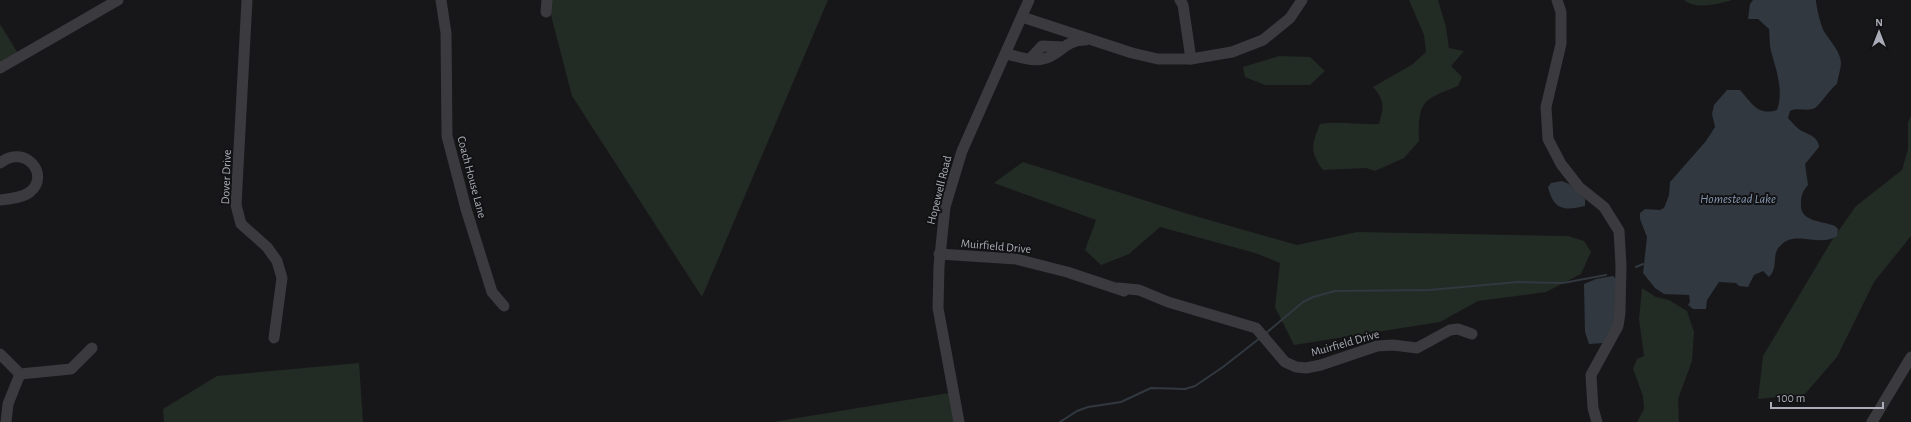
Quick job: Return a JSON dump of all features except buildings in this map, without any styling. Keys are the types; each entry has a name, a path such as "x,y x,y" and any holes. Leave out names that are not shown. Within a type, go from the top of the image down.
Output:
{"street":[{"path":"0,68 118,0"},
{"name":"Dover Drive","path":"247,0 236,206 242,224 267,247 277,261 282,278 274,338"},
{"name":"Coach House Lane","path":"441,0 446,22 446,125 449,147 466,209 492,292 504,306"},
{"path":"546,12 547,0"},
{"name":"Hopewell Road","path":"959,422 938,308 939,254 945,207 953,176 962,151 1029,0"},
{"path":"1180,0 1183,5 1191,58"},
{"path":"1022,17 1132,53 1158,58 1191,58 1232,52 1263,40 1290,18 1302,0"},
{"path":"1557,0 1561,12 1562,44 1546,107 1548,139 1561,164 1579,187 1604,207 1618,231 1621,265 1618,326 1591,375 1593,408 1597,422"},
{"path":"1006,54 1042,60 1055,55 1075,40 1091,40"},
{"path":"0,162 11,156 28,158 37,172 37,181 34,188 29,193 16,198 0,200"},
{"name":"Muirfield Drive","path":"939,254 1016,259 1118,288 1139,290 1168,302 1256,328 1268,340 1285,362 1306,368 1321,365 1377,346 1393,345 1417,348 1450,330 1458,328 1472,334"},
{"path":"20,374 71,369 92,348"},
{"path":"0,354 20,374"},
{"path":"1872,422 1911,357"},
{"path":"6,422 8,404 20,374"}],"shaded area":[{"path":"547,0 828,0 702,297 572,96"},
{"path":"1409,0 1438,0 1446,27 1449,48 1464,51 1451,66 1462,77 1458,86 1437,95 1425,104 1421,110 1419,141 1404,158 1375,171 1366,168 1323,170 1316,158 1313,147 1320,124 1379,124 1382,113 1382,104 1380,96 1373,87 1413,64 1426,52 1424,35"},
{"path":"1684,0 1732,0 1707,5 1694,5"},
{"path":"0,24 19,55 0,67"},
{"path":"1279,56 1310,57 1325,71 1310,85 1265,85 1245,77 1243,67"},
{"path":"1911,115 1911,236 1874,282 1837,357 1805,394 1758,399 1763,356 1832,240 1856,206 1902,170 1908,149 1908,123"},
{"path":"1023,162 1188,214 1297,245 1357,232 1568,236 1584,241 1591,252 1581,274 1546,292 1478,301 1440,322 1294,345 1275,307 1280,263 1255,253 1160,227 1129,254 1101,265 1085,250 1096,220 994,183"},
{"path":"1642,288 1656,297 1669,300 1687,311 1694,332 1692,361 1678,399 1679,422 1637,422 1644,409 1643,396 1633,369 1637,359 1644,356 1639,319"},
{"path":"359,363 363,422 164,422 163,409 217,376"},
{"path":"949,393 954,422 773,422"}],"water":[{"name":"Homestead Lake","path":"1753,0 1816,0 1823,30 1837,50 1840,58 1841,65 1837,84 1831,89 1820,104 1809,110 1796,109 1790,111 1788,118 1800,130 1815,138 1819,147 1805,164 1808,185 1803,192 1801,205 1802,211 1808,218 1835,226 1838,229 1837,236 1823,240 1793,239 1786,241 1777,250 1774,269 1769,277 1763,271 1754,275 1748,287 1739,286 1736,283 1719,282 1707,300 1706,309 1693,309 1688,305 1690,302 1689,295 1664,294 1655,288 1643,273 1647,237 1640,219 1640,213 1645,209 1660,210 1664,208 1669,195 1670,182 1706,141 1715,127 1712,114 1714,105 1727,90 1740,90 1752,104 1760,110 1777,110 1780,95 1777,73 1770,48 1769,29 1758,19 1748,19 1750,4"},
{"path":"1562,181 1569,184 1585,199 1585,206 1565,208 1560,207 1553,200 1548,187 1551,183"},
{"path":"1613,276 1616,279 1616,309 1613,327 1603,343 1589,344 1585,332 1584,284 1596,279"}],"waterway":[{"path":"1636,267 1643,264"},
{"path":"1265,334 1303,302 1313,297 1335,291 1429,290 1518,282 1563,283 1606,275"},
{"path":"1060,422 1077,411 1088,407 1121,402 1151,388 1185,389 1195,386 1223,367 1260,338"}]}
